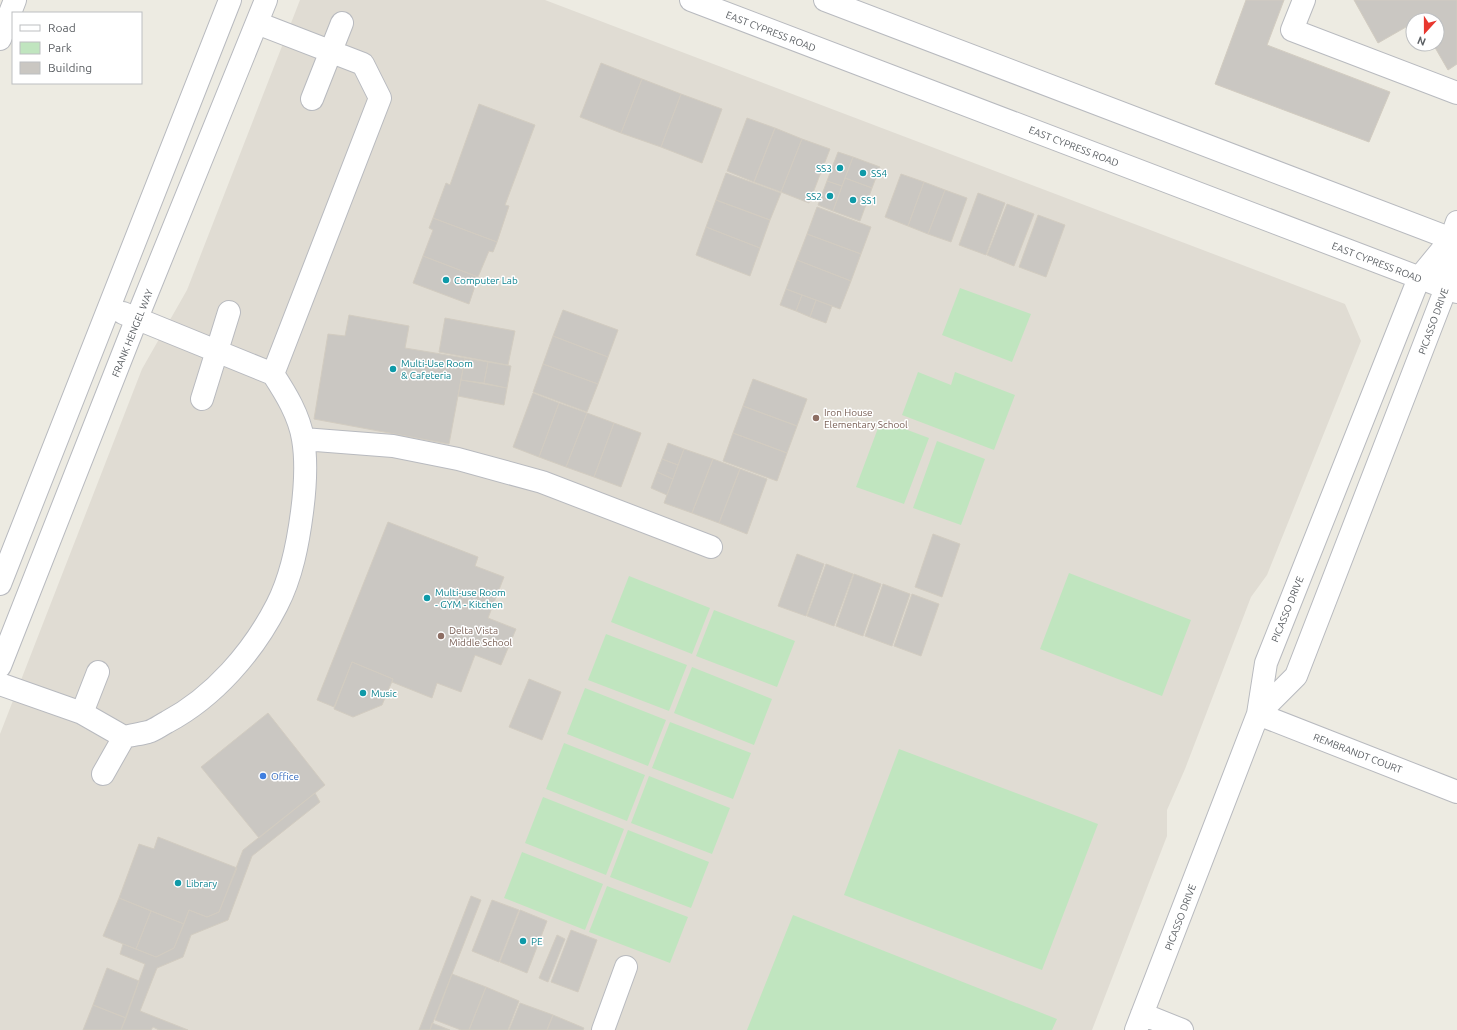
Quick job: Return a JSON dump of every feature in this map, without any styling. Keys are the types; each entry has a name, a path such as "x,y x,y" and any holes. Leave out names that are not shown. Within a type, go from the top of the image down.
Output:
{"street":[{"path":"0,38 15,0"},
{"path":"0,584 230,0"},
{"name":"FRANK HENGEL WAY","path":"0,666 137,318 266,0"},
{"name":"EAST CYPRESS ROAD","path":"691,0 1452,290"},
{"path":"825,0 1455,234"},
{"path":"1304,0 1292,30 1457,93"},
{"path":"257,23 363,64 380,98 273,374"},
{"path":"312,99 342,23"},
{"name":"PICASSO DRIVE","path":"1139,1022 1258,714 1266,663 1419,278 1455,234"},
{"name":"PICASSO DRIVE","path":"1258,714 1296,676 1452,290 1455,234"},
{"path":"0,684 82,713 124,737 149,732 183,714 207,696 230,672 258,636 278,604 290,574 298,541 305,488 303,439 289,399 273,374 109,307"},
{"path":"202,399 229,312"},
{"path":"303,439 393,446 458,459 542,482 711,547"},
{"path":"82,713 98,672"},
{"name":"REMBRANDT COURT","path":"1258,714 1456,790"},
{"path":"103,774 124,737"},
{"path":"603,1030 626,967"},
{"path":"1139,1022 1182,1030"}],"shaded area":[{"path":"300,0 545,0 1345,304 1361,341 1267,575 1251,597 1185,769 1167,810 1167,836 1092,1030 0,1030 0,734 142,369 187,290"}],"green space":[{"path":"960,288 1031,314 1012,362 942,335"},
{"path":"918,372 951,385 955,372 1015,395 994,450 902,415"},
{"path":"881,420 929,438 904,504 856,487"},
{"path":"937,441 985,459 961,525 913,508"},
{"path":"1069,573 1191,620 1162,696 1040,649"},
{"path":"629,576 710,608 692,654 611,622"},
{"path":"714,610 795,641 777,687 696,656"},
{"path":"606,634 687,665 669,711 588,680"},
{"path":"692,667 772,699 754,745 674,713"},
{"path":"585,688 666,720 648,766 567,734"},
{"path":"670,722 751,753 733,799 652,768"},
{"path":"564,743 645,775 627,821 546,789"},
{"path":"899,749 1098,824 1042,970 844,895"},
{"path":"649,776 730,808 712,854 631,823"},
{"path":"543,797 624,829 606,875 525,843"},
{"path":"628,830 709,862 691,908 610,877"},
{"path":"522,852 603,884 585,930 504,898"},
{"path":"607,886 688,917 670,963 589,932"},
{"path":"793,915 1057,1019 1052,1030 747,1030"}],"building":[{"path":"1246,0 1284,0 1267,45 1390,92 1369,142 1215,84"},
{"path":"1354,0 1457,0 1457,64 1448,70 1438,52 1445,52 1445,12 1405,12 1405,28 1378,43"},
{"path":"601,63 642,79 621,133 580,117"},
{"path":"642,79 681,94 661,147 621,133"},
{"path":"681,94 722,109 702,163 661,147"},
{"path":"479,104 535,125 505,205 509,206 497,242 433,218 446,183 450,185"},
{"path":"747,118 775,128 754,182 727,171"},
{"path":"775,128 802,139 781,192 754,182"},
{"path":"802,139 830,149 809,203 781,192"},
{"name":"SS3","path":"838,152 853,157 842,186 827,181"},
{"name":"SS4","path":"853,157 880,167 872,188 845,178"},
{"path":"726,173 781,193 770,220 716,200"},
{"path":"901,174 924,182 908,226 885,217"},
{"name":"SS1","path":"845,178 872,188 860,221 833,211"},
{"name":"SS2","path":"827,181 842,186 833,211 818,205"},
{"path":"924,182 945,190 928,234 908,226"},
{"path":"945,190 967,198 951,242 928,234"},
{"path":"978,193 1005,203 986,255 959,245"},
{"path":"716,200 770,220 760,248 706,227"},
{"path":"1007,204 1034,214 1014,266 987,255"},
{"path":"817,207 871,227 861,254 807,234"},
{"path":"1038,215 1065,225 1046,277 1019,267"},
{"path":"433,218 497,242 493,252 489,251 478,277 423,256 433,230 429,228"},
{"path":"706,227 760,248 750,276 696,255"},
{"path":"807,234 861,254 851,281 797,260"},
{"name":"Computer Lab","path":"423,256 478,277 469,304 413,283"},
{"path":"797,260 851,281 840,309 786,289"},
{"path":"786,289 802,295 796,311 780,305"},
{"path":"802,295 816,300 810,317 796,311"},
{"path":"816,300 832,306 826,323 810,317"},
{"path":"563,310 618,330 608,357 553,336"},
{"name":"Multi-Use Room & Cafeteria","path":"349,315 409,326 405,348 465,358 449,444 314,419 328,334 345,336"},
{"path":"445,318 515,331 508,365 439,352"},
{"path":"553,336 608,357 598,384 543,364"},
{"path":"465,358 488,362 484,383 461,380"},
{"path":"488,362 511,366 507,388 484,383"},
{"path":"543,364 598,384 587,412 533,392"},
{"path":"753,379 807,399 797,426 743,406"},
{"path":"461,380 507,388 504,405 458,396"},
{"path":"533,393 559,403 539,457 513,447"},
{"path":"559,403 587,413 566,467 539,457"},
{"path":"743,406 797,426 787,453 733,433"},
{"path":"587,413 614,423 594,477 566,467"},
{"path":"614,423 641,433 621,487 594,477"},
{"path":"733,433 787,453 777,481 723,461"},
{"path":"668,443 684,449 678,465 662,459"},
{"path":"684,449 713,459 692,513 664,503"},
{"path":"662,459 678,465 673,479 657,472"},
{"path":"713,459 740,469 719,523 692,513"},
{"path":"740,469 767,479 747,534 719,523"},
{"path":"657,472 673,479 667,495 651,488"},
{"name":"Multi-use Room - GYM - Kitchen","path":"388,522 478,557 475,566 504,577 488,618 516,629 501,665 475,655 461,692 437,683 432,698 392,682 393,679 352,662 334,707 317,700"},
{"path":"933,534 960,544 942,597 915,587"},
{"path":"797,554 824,564 806,616 778,606"},
{"path":"826,564 853,574 834,626 807,616"},
{"path":"854,574 881,584 863,636 836,626"},
{"path":"883,584 910,594 892,646 865,636"},
{"path":"912,594 939,604 921,656 894,646"},
{"name":"Music","path":"352,662 393,679 382,705 353,717 334,709"},
{"path":"529,679 561,692 542,740 509,727"},
{"name":"Office","path":"268,713 325,785 259,838 201,767"},
{"path":"315,793 320,802 252,856 228,920 191,935 183,957 157,968 140,1011 188,1030 159,1030 153,1027 151,1030 121,1030 145,964 120,954 123,944 156,957 174,948 189,910 207,917 219,912 243,850"},
{"name":"Library","path":"158,837 237,868 219,912 207,917 189,910 184,924 119,898 139,844 154,849"},
{"path":"471,896 481,900 430,1030 419,1030"},
{"path":"119,898 151,911 136,949 103,936"},
{"name":"PE","path":"492,900 519,910 499,962 472,951"},
{"name":"PE","path":"520,910 547,921 527,973 500,962"},
{"path":"151,911 184,924 174,948 156,957 136,949"},
{"name":"PE","path":"571,930 597,940 578,992 551,982"},
{"path":"557,935 565,939 548,982 539,978"},
{"path":"107,968 139,981 126,1018 93,1005"},
{"path":"452,974 486,987 469,1030 461,1030 435,1020"},
{"path":"486,987 519,1001 508,1030 469,1030"},
{"path":"520,1003 553,1015 547,1030 509,1030"},
{"path":"93,1005 126,1018 121,1030 83,1030"},
{"path":"553,1015 584,1028 583,1030 547,1030"},
{"path":"432,1023 450,1030 430,1030"}],"place":[{"name":"SS3","path":"840,168"},
{"name":"SS4","path":"863,173"},
{"name":"SS2","path":"830,196"},
{"name":"SS1","path":"853,200"},
{"name":"Computer Lab","path":"446,280"},
{"name":"Multi-Use Room & Cafeteria","path":"393,369"},
{"name":"Iron House Elementary School","path":"816,418"},
{"name":"Multi-use Room - GYM - Kitchen","path":"427,598"},
{"name":"Delta Vista Middle School","path":"441,636"},
{"name":"Music","path":"363,693"},
{"name":"Office","path":"263,776"},
{"name":"Library","path":"178,883"},
{"name":"PE","path":"523,941"}]}
